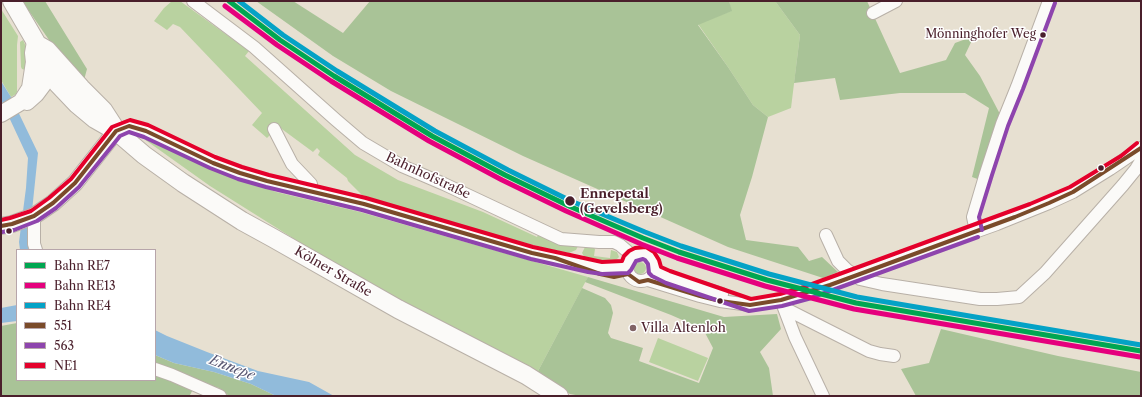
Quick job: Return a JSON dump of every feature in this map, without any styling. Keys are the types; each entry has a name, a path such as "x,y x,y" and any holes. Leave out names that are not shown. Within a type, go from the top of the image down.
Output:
{"main road":[{"name":"Kölner Straße","path":"12,1 36,42 43,64 51,65 58,84 77,104 95,119 116,131 144,155 189,187 240,220 398,308 526,375 559,396"},
{"path":"11,109 30,88 34,62 33,53 36,42"},
{"path":"11,109 27,102 36,94 45,82 51,65"},
{"path":"1,226 34,216 53,203 75,183 116,131"}],"street":[{"name":"Bahnhofstraße","path":"193,1 254,47 363,143 402,166 561,239 614,242 628,251 629,266 635,280 639,282 652,275 720,302 750,305 782,304 806,293 1032,210 1073,192 1141,149"},
{"path":"873,13 896,1"},
{"path":"976,231 973,217 986,173 1002,124 1049,1"},
{"name":"Bahnhofstraße","path":"116,131 129,126 138,128 214,163 240,173 274,183 364,204 532,253 602,268 629,266 640,253 649,255 654,262 652,275"},
{"path":"274,129 292,164 311,184 310,191"},
{"path":"826,235 838,260 847,270 860,279 882,284 980,299 1019,297 1045,273 1123,185 1141,161"},
{"path":"34,216 34,244 36,249"},
{"path":"782,304 869,350 880,354 894,356"},
{"path":"782,304 794,337 823,396"},
{"path":"156,369 220,396"}],"green space":[{"path":"22,1 45,1 87,69 84,80 56,50"},
{"path":"172,1 180,1 249,51 245,56 355,155 398,180 483,212 537,237 538,235 578,246 576,250 569,253 549,249 465,227 362,195 348,181 347,178 318,155 320,151 317,148 313,152 275,124 271,134 267,138 252,125 262,113 180,27 173,24 167,30 154,21 164,8"},
{"path":"256,1 293,1 343,33 370,1 729,1 732,11 698,25 753,105 768,117 740,215 746,240 798,247 809,261 822,257 838,272 823,278 728,247 523,156 391,91 333,56"},
{"path":"729,1 775,1 800,35 791,108 768,117 753,105 698,24 731,11"},
{"path":"775,1 867,1 900,73 946,60 955,43 974,36 965,55 980,76 1001,116 983,181 972,177 989,108 965,93 900,93 840,100 835,78 794,83 800,35"},
{"path":"1,9 18,36 17,92 11,97 1,80"},
{"path":"23,40 27,49 28,71 22,69 21,67 20,42"},
{"path":"144,139 276,192 360,212 588,277 537,373 350,274 210,186"},
{"path":"585,247 593,247 595,249 594,256 610,258 611,250 617,252 619,257 611,262 598,263 585,258 582,253"},
{"path":"640,262 644,264 646,268 644,272 640,274 636,272 634,268 636,264"},
{"path":"588,277 724,317 777,314 781,329 760,352 769,368 773,396 581,396 570,394 537,373 582,288 605,298 611,305 613,313 608,333 611,338 643,348 639,361 699,383 713,348 703,329 585,282"},
{"path":"16,323 16,381 156,381 156,355 174,363 214,372 251,384 276,396 229,396 219,388 197,382 190,395 192,396 1,396 1,326"},
{"path":"941,329 1058,356 1141,372 1141,396 916,396 901,369 929,363"},
{"path":"658,338 708,358 698,381 649,362"}],"water":[{"path":"1,81 11,97 38,153 28,249 20,249 19,242 26,188 28,158 1,100"},
{"path":"16,305 16,321 1,323 1,308"},
{"name":"Ennepe","path":"156,330 258,371 309,382 334,396 276,396 251,384 214,372 174,363 156,355"}],"rail line":[{"name":"RE7","path":"229,1 280,40 334,76 432,136 505,175 569,206 679,252 767,280 856,303 1141,351"},
{"name":"RE4","path":"239,1 283,35 337,71 435,131 508,170 571,201 681,246 769,274 857,297 1141,345"},
{"name":"RE13","path":"225,6 277,45 331,81 429,141 502,180 566,211 677,258 765,286 854,309 1140,357"}],"transit line":[{"name":"563","path":"982,230 979,217 992,175 1008,126 1055,3"},
{"name":"NE1","path":"1,220 31,211 49,198 71,179 112,127 130,120 148,125 215,157 242,167 269,175 366,198 533,247 602,262 622,261 624,256 629,251 635,248 646,247 654,252 661,267 751,299 780,294 804,287 1030,204 1070,187 1121,156 1137,143"},
{"name":"551","path":"1,226 12,224 34,216 53,203 75,183 116,131 129,126 146,131 213,163 240,173 267,181 364,204 532,253 555,258 600,274 614,277 628,274"},
{"name":"563","path":"2,232 14,230 37,221 56,208 79,187 120,136 129,132 144,137 210,168 238,179 362,210 531,259 602,274 628,273 636,261 643,259 648,264 649,273 666,283 749,311 782,306 808,299 978,237"},
{"name":"551","path":"628,274 639,282 648,280 720,301 750,305 781,300 830,285 1049,203 1073,192 1141,148"}],"place":[{"name":"Mönninghofer Weg","path":"1043,35"},
{"name":"Ennepetal (Gevelsberg)","path":"570,201"},
{"name":"Villa Altenloh","path":"633,328"}]}
